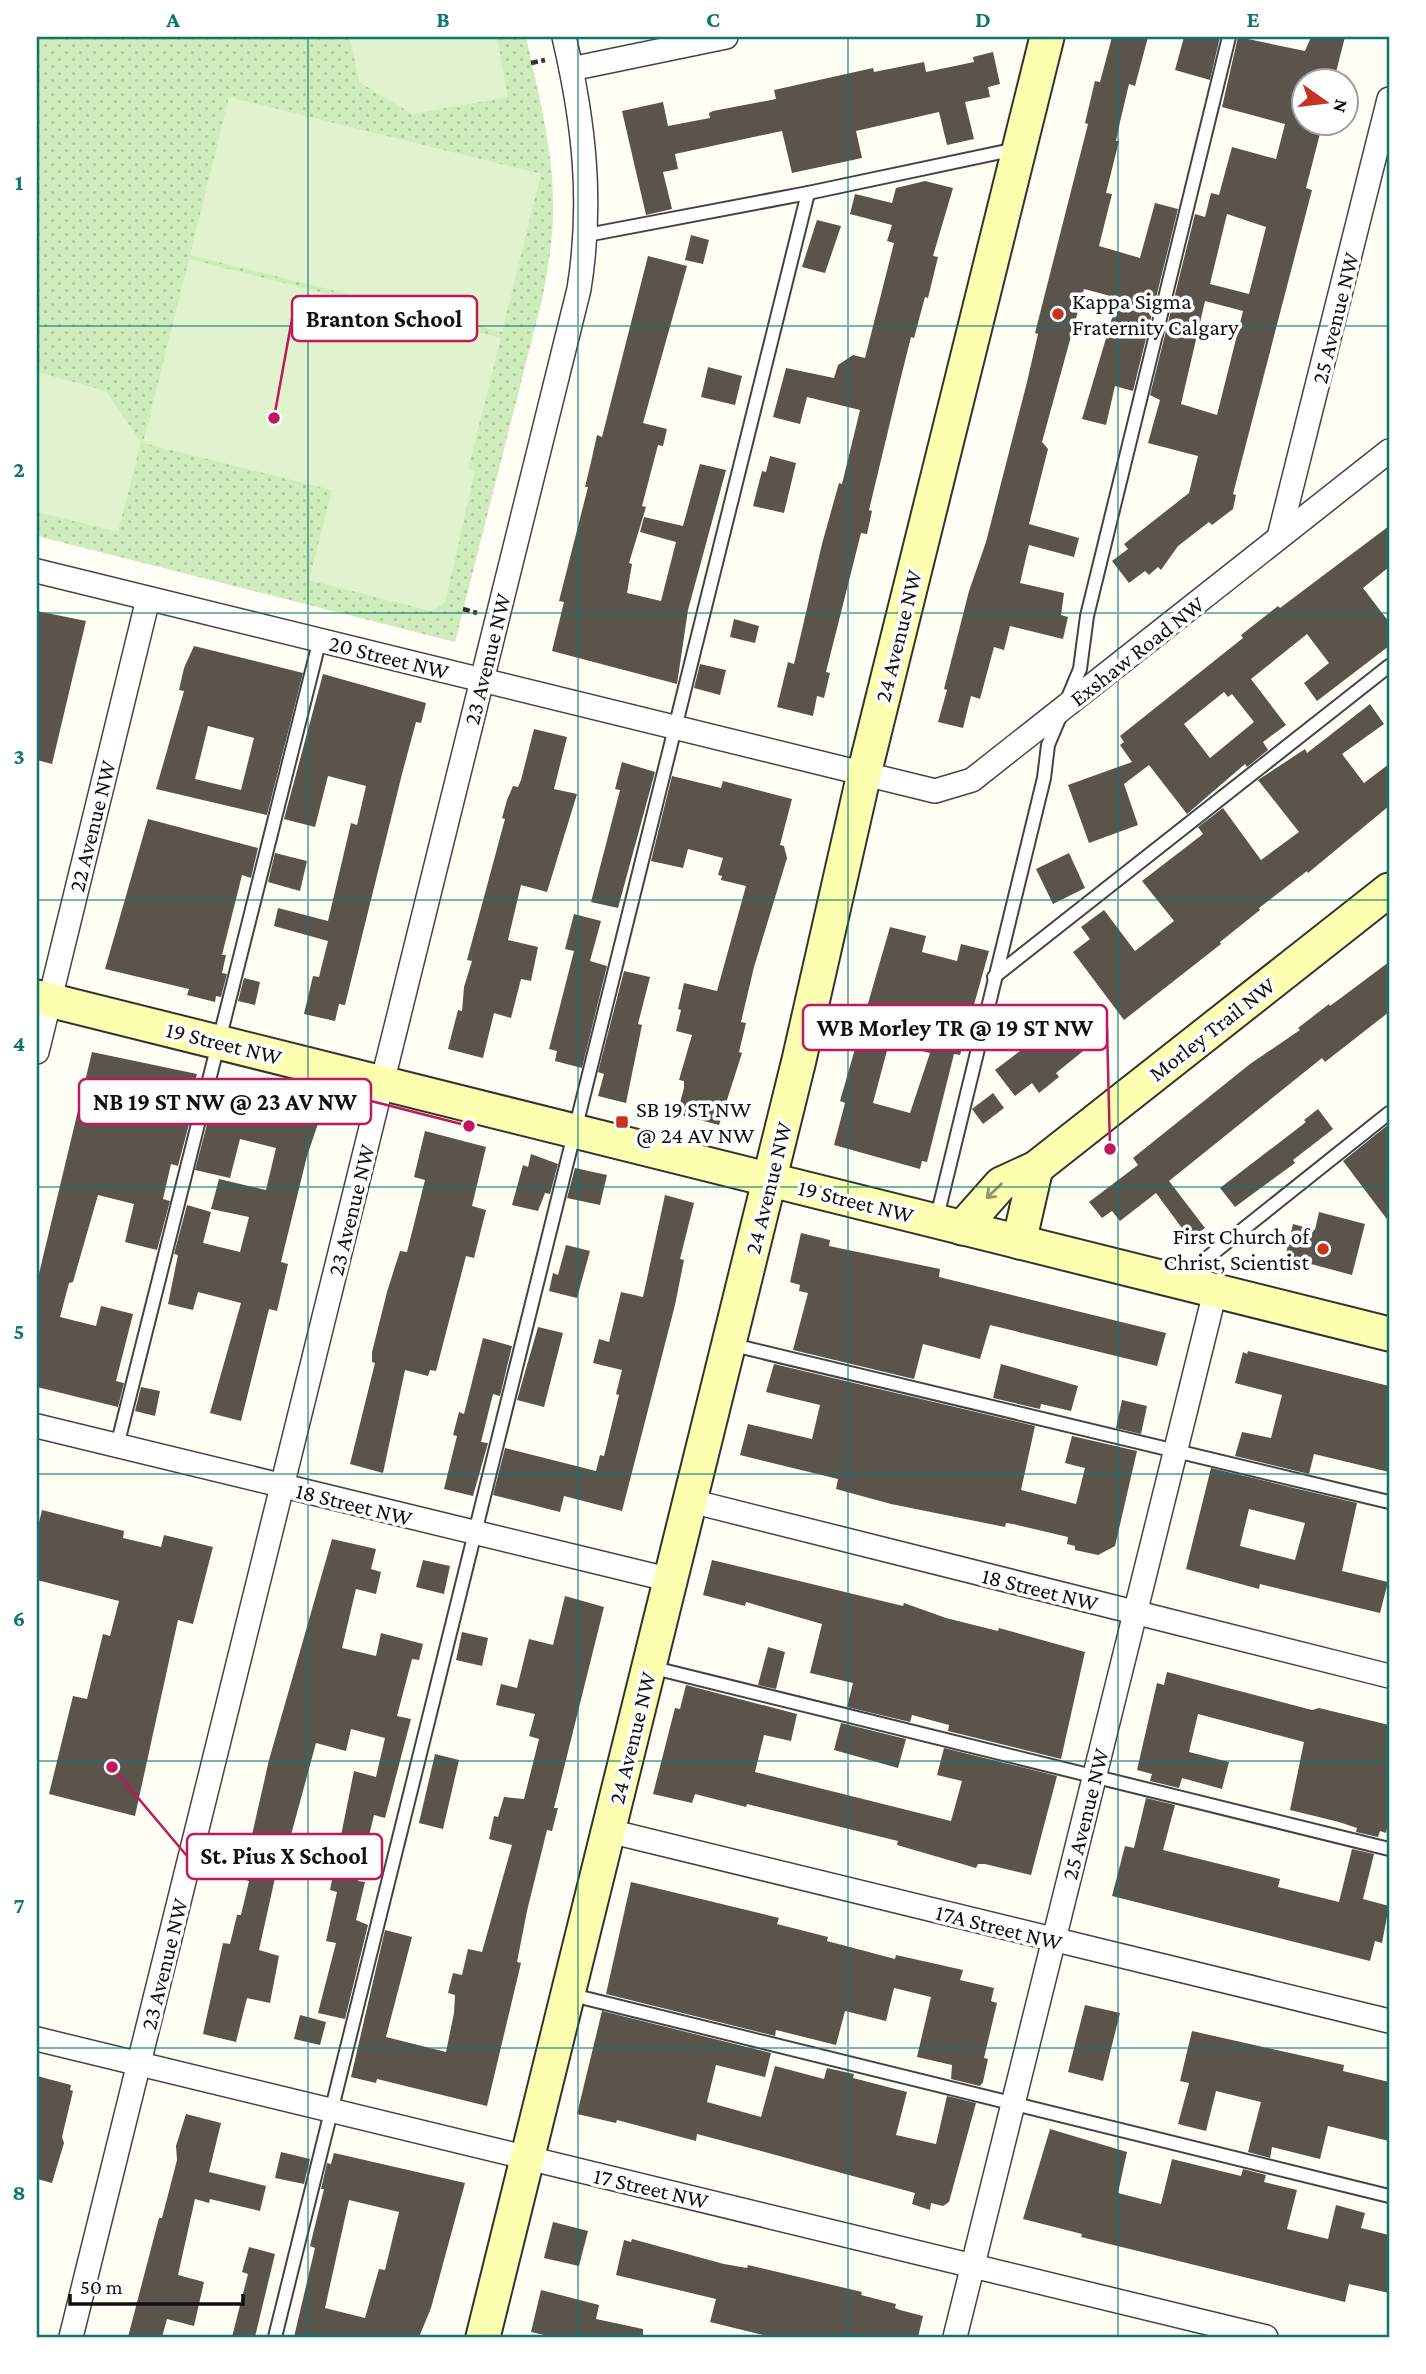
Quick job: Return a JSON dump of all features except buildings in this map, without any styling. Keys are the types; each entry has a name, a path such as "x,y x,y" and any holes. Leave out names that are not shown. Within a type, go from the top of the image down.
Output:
{"street":[{"name":"23 Avenue NW","path":"71,2337 579,289 587,234 586,151 564,37"},
{"path":"571,69 726,37"},
{"name":"24 Avenue NW","path":"484,2337 770,1179 864,774 1047,37"},
{"name":"25 Avenue NW","path":"1279,537 1389,99"},
{"name":"Exshaw Road NW","path":"864,774 935,791 972,780 1389,451"},
{"name":"20 Street NW","path":"37,571 864,774"},
{"name":"22 Avenue NW","path":"37,1052 43,999 148,599"},
{"name":"Morley Trail NW","path":"949,1224 1001,1184 1036,1168 1389,890"},
{"name":"19 Street NW","path":"43,999 1205,1289 1387,1331"},
{"path":"1019,1242 1036,1168"},
{"name":"25 Avenue NW","path":"956,2337 1175,1450 1205,1289"},
{"name":"18 Street NW","path":"37,1426 671,1580"},
{"name":"18 Street NW","path":"691,1501 1389,1676"},
{"name":"17A Street NW","path":"608,1831 1389,2021"},
{"name":"17 Street NW","path":"37,2039 1266,2337"}],"lane":[{"path":"949,1224 994,978 1044,778 1048,745 1080,669 1091,603 1229,37"},
{"path":"587,234 808,194 1019,148"},
{"path":"275,2337 573,1130 808,194"},
{"path":"117,1446 320,639"},
{"path":"994,978 1389,666"},
{"path":"1205,1289 1202,1262 1389,1114"},
{"path":"728,1344 1389,1502"},
{"path":"650,1667 1389,1849"},
{"path":"568,1994 1389,2196"}],"path":[{"path":"542,47 547,72"},
{"path":"531,62 545,60"},
{"path":"475,623 481,600"},
{"path":"463,610 477,613"}],"green space":[{"path":"37,37 526,37 550,161 553,215 550,252 542,300 455,642 37,536"},
{"path":"350,37 497,37 508,97 412,114 359,82"},
{"path":"229,97 541,174 502,332 190,255"},
{"path":"189,259 501,338 468,469 475,471 445,603 430,611 309,580 332,490 143,443"},
{"path":"37,372 106,391 141,442 118,532 37,512"}],"place":[{"name":"Kappa Sigma Fraternity Calgary","path":"1058,314"},
{"name":"Branton School","path":"274,418"},
{"name":"SB 19 ST NW @ 24 AV NW","path":"622,1122"},
{"name":"NB 19 ST NW @ 23 AV NW","path":"469,1126"},
{"name":"WB Morley TR @ 19 ST NW","path":"1110,1149"},
{"name":"First Church of Christ, Scientist","path":"1323,1249"},
{"name":"St. Pius X School","path":"112,1767"}]}
